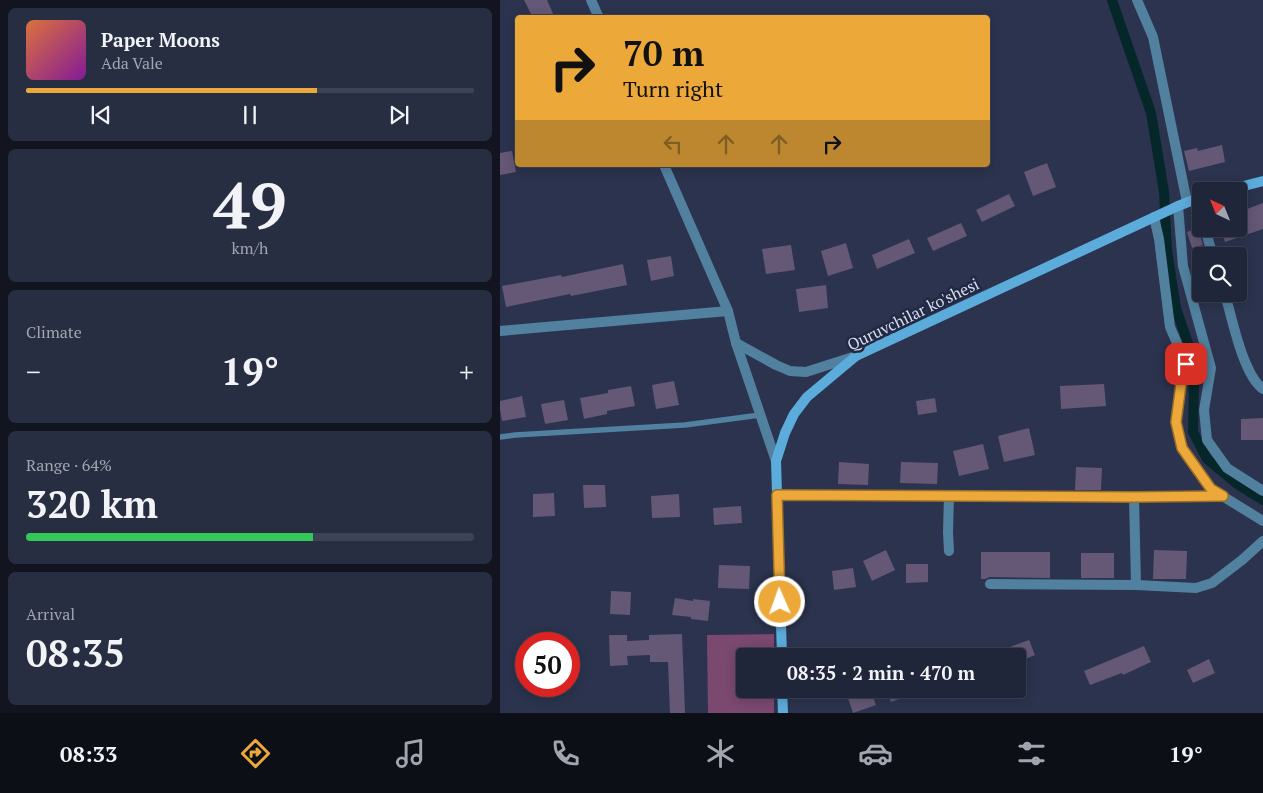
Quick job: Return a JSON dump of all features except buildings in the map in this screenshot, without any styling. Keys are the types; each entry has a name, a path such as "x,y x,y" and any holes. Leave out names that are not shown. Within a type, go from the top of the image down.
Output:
{"main road":[{"path":"1248,185 1263,181"},
{"name":"Quruvchilar ko'shesi","path":"782,648 776,461 785,433 794,414 807,398 856,356 1180,205 1192,202"},
{"path":"782,698 783,713"}],"street":[{"path":"591,0 598,15"},
{"path":"1137,0 1153,37 1180,205 1183,266 1211,368 1204,410 1207,440 1227,468 1263,491"},
{"path":"665,167 728,311 736,343 776,461"},
{"path":"1157,216 1170,327 1186,364 1181,384 1176,422 1182,448 1211,489 1263,520"},
{"path":"1226,302 1250,375 1263,389"},
{"path":"500,331 728,311"},
{"path":"736,343 790,371 806,372 856,356"},
{"path":"777,495 1223,496"},
{"path":"949,496 949,551"},
{"path":"1134,497 1136,585"},
{"path":"990,584 1136,585 1196,588 1212,583 1263,541"}],"lane":[{"path":"500,438 514,435 685,425 760,415"}],"shaded area":[{"path":"774,634 774,648 736,648 736,698 774,698 774,713 708,713 707,635"}],"waterway":[{"path":"1112,0 1151,113 1164,192 1167,250 1176,308 1195,364 1193,432 1207,459 1237,484 1263,500"}],"route":[{"path":"780,602 777,495 1223,496 1211,489 1182,448 1176,422 1181,384 1186,364"}]}
